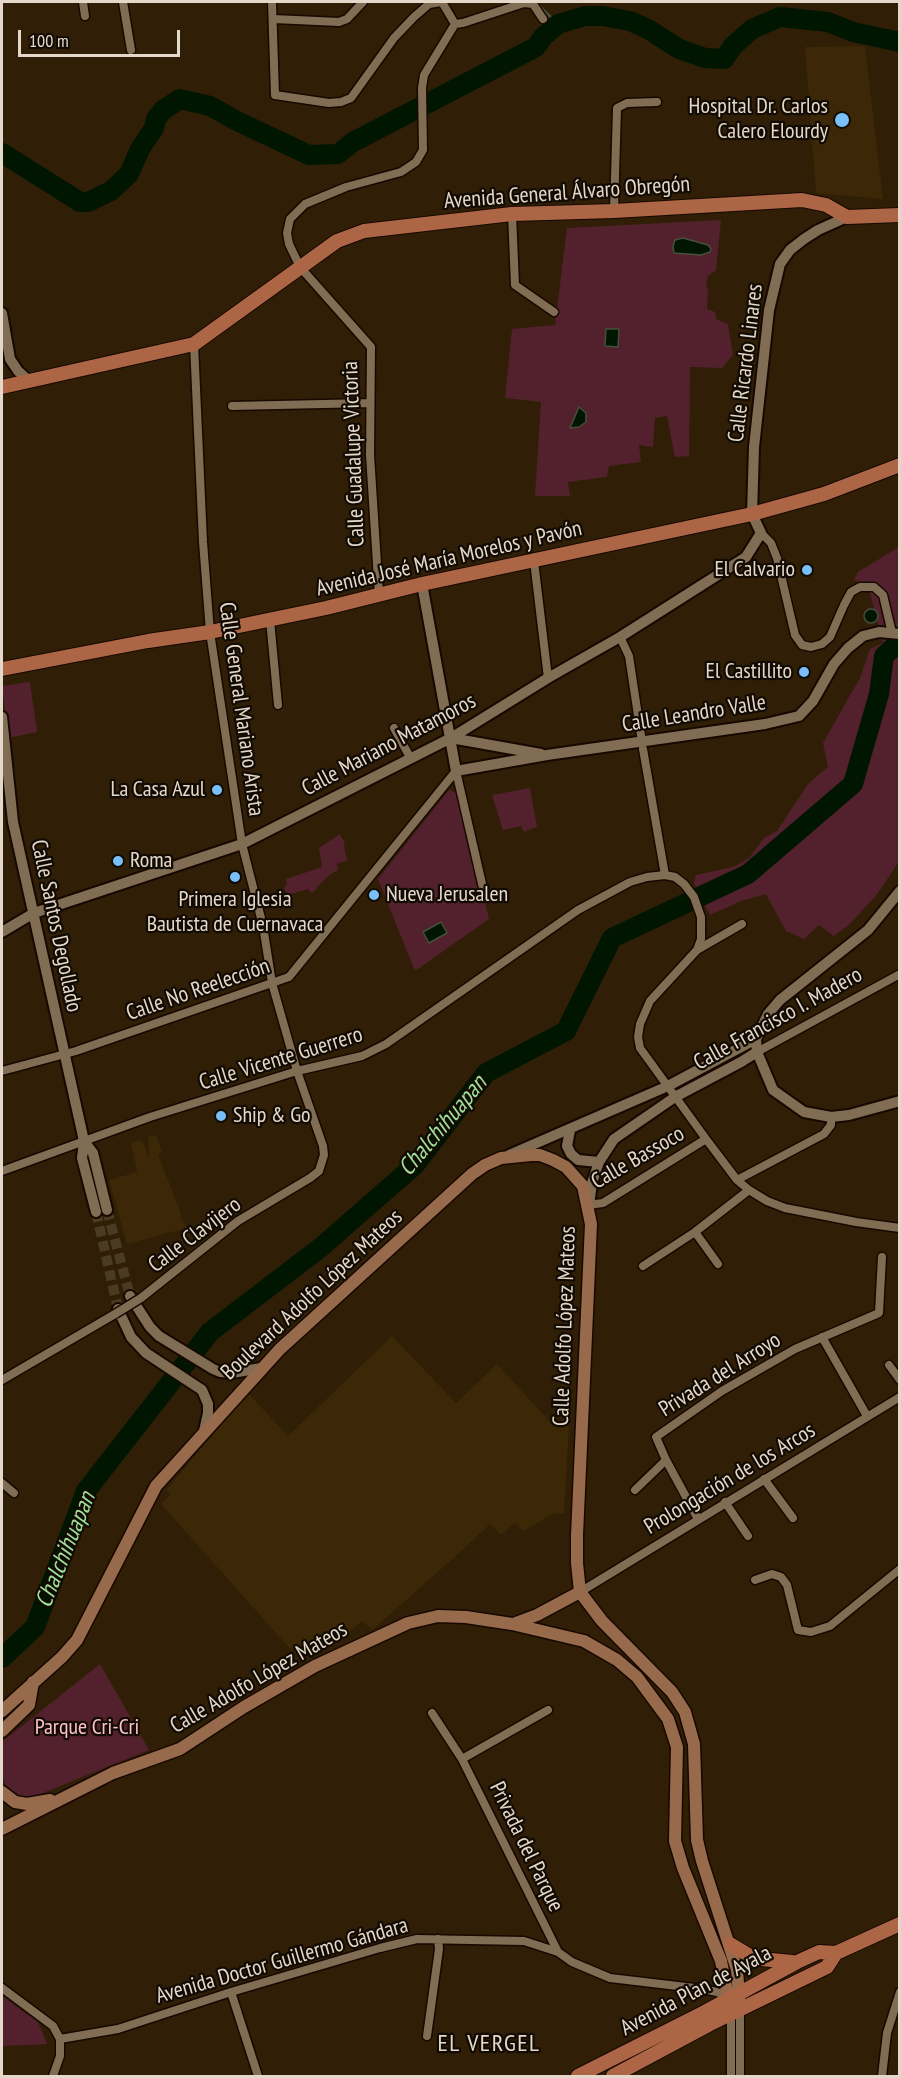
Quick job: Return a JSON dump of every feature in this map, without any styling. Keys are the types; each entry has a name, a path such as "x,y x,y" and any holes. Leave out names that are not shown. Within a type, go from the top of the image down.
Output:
{"main road":[{"name":"Avenida General Álvaro Obregón","path":"2,387 194,344 337,241 364,231 512,214 614,211 802,200 826,205 847,217"},
{"path":"847,217 900,215"},
{"name":"Avenida José María Morelos y Pavón","path":"2,669 270,620 422,584 752,514 824,494 900,465"},
{"name":"Calle Adolfo López Mateos","path":"501,1158 540,1155 566,1167 583,1186 591,1224 577,1535 580,1592 602,1621 672,1692 686,1712 694,1744 698,1840 702,1861 737,1970 736,2011"},
{"name":"Boulevard Adolfo López Mateos","path":"2,1711 62,1657 77,1640 156,1486 204,1431 280,1349 472,1174 501,1158"},
{"name":"Calle Adolfo López Mateos","path":"512,1624 537,1615 580,1592"},
{"name":"Calle Adolfo López Mateos","path":"2,1829 113,1773 180,1749 244,1707 315,1666 408,1623 438,1616 466,1617 512,1624 584,1641 617,1660 637,1677 668,1719 677,1747 675,1840 683,1868 735,1994"},
{"path":"2,1731 29,1706 33,1682"},
{"path":"2,1792 15,1802 27,1804 65,1797"},
{"name":"Avenida Plan de Ayala","path":"578,2076 705,2012 797,1962 819,1952 836,1953 900,1924"},
{"path":"730,1944 750,1956 761,1959 773,1962 797,1962"},
{"name":"Avenida Plan de Ayala","path":"613,2076 827,1966 836,1953"}],"street":[{"path":"83,2 85,16"},
{"path":"123,2 131,50"},
{"path":"272,2 275,95 328,103 351,98 394,38 429,4 442,2 455,24 524,3 533,4 543,19"},
{"path":"274,19 339,22 347,19 363,2"},
{"name":"Calle Guadalupe Victoria","path":"379,595 370,455 371,347 300,267 289,244 287,233 290,219 297,210 316,198 401,172 416,162 423,150 424,75 455,24"},
{"path":"614,211 617,108 627,103 657,102"},
{"path":"512,214 515,285 554,312"},
{"name":"Calle Ricardo Linares","path":"752,514 754,447 768,321 780,264 790,250 804,239 823,227 847,217"},
{"path":"2,313 10,359 29,381"},
{"name":"Calle General Mariano Arista","path":"194,344 202,542 210,632 242,844 263,926 272,983 297,1071"},
{"path":"232,406 369,403"},
{"path":"752,514 761,533 771,543 777,558 795,635 802,645 822,644 830,637 851,592 860,587 874,587 883,595 896,633"},
{"name":"Calle Mariano Matamoros","path":"2,932 34,913 242,844 451,738 734,567 746,557 761,533"},
{"path":"534,561 548,678"},
{"path":"422,584 456,771 483,888"},
{"path":"270,620 278,705"},
{"name":"Calle Leandro Valle","path":"456,771 547,755 643,745 799,716 813,701 834,664 848,648 863,636 879,632 896,633"},
{"path":"621,637 629,656 665,874"},
{"name":"Calle Santos Degollado","path":"2,717 13,822 63,1055 84,1141 82,1158 96,1212"},
{"path":"394,728 411,759"},
{"path":"451,738 547,755"},
{"name":"Calle No Reelección","path":"2,1071 63,1055 289,977 456,771"},
{"name":"Calle Vicente Guerrero","path":"2,1171 150,1117 297,1071 362,1056 386,1044 578,910 630,882 665,874 675,877 690,891 698,905 701,917 701,939 697,950"},
{"path":"900,891 868,930 780,1000 768,1014 756,1038 757,1052 773,1090 804,1112 831,1117 849,1115 900,1101"},
{"path":"742,924 697,950 650,1001 640,1024 638,1037 640,1048 706,1139 737,1179 749,1190 767,1202 785,1208 900,1228"},
{"name":"Calle Francisco I. Madero","path":"675,1097 900,974"},
{"name":"Calle Francisco I. Madero","path":"668,1086 756,1038"},
{"name":"Calle Clavijero","path":"2,1380 117,1312 238,1221 297,1187 319,1171 324,1155 323,1146 297,1071"},
{"name":"Boulevard Adolfo López Mateos","path":"501,1158 668,1086"},
{"name":"Calle Adolfo López Mateos","path":"588,1205 592,1182 599,1162 614,1139 675,1097"},
{"path":"737,1179 824,1134 831,1125 831,1117"},
{"path":"570,1130 567,1146 571,1154 578,1160 599,1162"},
{"name":"Calle Bassoco","path":"588,1205 603,1203 706,1139"},
{"name":"Calle Santos Degollado","path":"84,1141 93,1153 107,1210"},
{"path":"643,1266 695,1232 749,1190"},
{"path":"695,1232 718,1264"},
{"name":"Privada del Arroyo","path":"698,1519 656,1437 722,1391 795,1349 879,1313 882,1257"},
{"path":"136,1297 150,1327 168,1343 213,1369 232,1373 261,1368"},
{"path":"117,1312 131,1337 153,1359 202,1390 208,1404 204,1431"},
{"path":"822,1337 867,1416"},
{"path":"890,1365 900,1380"},
{"name":"Prolongación de los Arcos","path":"580,1592 900,1397"},
{"path":"635,1490 666,1460"},
{"path":"764,1479 793,1518"},
{"path":"2,1483 14,1492"},
{"path":"725,1502 748,1536"},
{"path":"755,1580 772,1574 781,1577 787,1586 798,1630 811,1632 830,1626 900,1569"},
{"path":"462,1759 548,1710"},
{"name":"Privada del Parque","path":"432,1713 462,1759 558,1952"},
{"name":"Avenida Doctor Guillermo Gándara","path":"60,2039 118,2029 231,1992 417,1939 524,1941 558,1952 572,1962 610,1978 735,1994"},
{"path":"427,2036 439,1949 438,1939"},
{"path":"2,1988 52,2026 60,2039 60,2056 53,2076"},
{"path":"231,1992 258,2076"},
{"path":"882,2076 887,2033 900,1992"},
{"path":"731,2076 736,2011"},
{"path":"736,2011 740,2076"}],"shaded area":[{"name":"Hospital Dr. Carlos Calero Elourdy","path":"865,46 883,199 816,193 805,47"},
{"path":"683,238 708,245 710,252 701,255 674,253 675,240"},
{"path":"606,329 619,329 618,347 605,346"},
{"path":"579,407 586,413 586,422 579,427 570,428"},
{"path":"868,609 874,609 878,616 874,623 868,623 864,619 864,613"},
{"path":"441,922 447,933 429,943 423,932"},
{"path":"148,1136 157,1137 162,1152 158,1154 181,1218 187,1228 127,1244 109,1180 137,1172 131,1143 138,1140 143,1142 150,1156"},
{"path":"392,1336 456,1403 497,1364 554,1426 563,1419 569,1426 564,1513 553,1514 523,1531 515,1523 501,1535 490,1524 372,1630 362,1621 345,1636 341,1632 324,1646 317,1640 302,1653 296,1646 291,1650 161,1504 171,1495 166,1490 248,1393 288,1436"}],"green space":[{"path":"721,220 716,270 708,276 706,284 707,309 715,312 716,319 728,324 733,355 722,368 690,367 689,456 675,457 667,416 655,418 653,447 639,445 641,462 609,466 607,477 568,482 570,496 535,496 541,402 505,398 512,329 555,325 567,228"},
{"path":"899,547 900,860 878,893 851,923 834,936 819,925 804,939 786,931 766,894 741,901 710,915 694,883 696,875 733,867 749,858 764,838 777,831 808,784 828,767 823,743 860,678 870,649 883,643 869,589 854,579 858,572"},
{"path":"30,682 37,732 8,738 2,686"},
{"path":"530,788 537,827 524,832 521,826 503,830 492,795"},
{"path":"449,790 459,794 489,919 415,971 378,879"},
{"path":"340,834 345,844 347,861 337,863 338,870 328,876 312,893 308,889 287,895 284,887 287,885 286,879 322,867 319,848"},
{"name":"Parque Cri-Cri","path":"100,1664 149,1750 33,1797 21,1796 13,1791 5,1784 2,1776 3,1741"},
{"path":"2,1996 38,2022 47,2044 3,2046 2,2049"}],"waterway":[{"path":"535,2 558,24"},
{"path":"2,153 80,202 88,202 111,191 129,174 140,149 154,128 156,119 163,110 180,99 210,106 309,155 338,154 353,142 536,47 543,37 558,24 585,16 602,16 630,21 648,29 679,49 705,58 724,59 733,46 752,29 780,17 828,22 853,32 900,42"},
{"name":"Chalchihuapan","path":"2,1658 35,1627 86,1491 210,1332 320,1248 415,1165 486,1073 566,1031 612,938 748,874 853,784 879,694 884,656 900,641"}],"tunnel":[{"path":"107,1210 130,1296"},
{"path":"96,1212 118,1309"}],"place":[{"name":"Hospital Dr. Carlos Calero Elourdy","path":"842,120"},
{"name":"El Calvario","path":"807,570"},
{"name":"El Castillito","path":"804,672"},
{"name":"La Casa Azul","path":"217,790"},
{"name":"Roma","path":"118,861"},
{"name":"Primera Iglesia Bautista de Cuernavaca","path":"235,877"},
{"name":"Nueva Jerusalen","path":"374,895"},
{"name":"Ship & Go","path":"221,1116"}],"district":[{"name":"EL VERGEL","path":"489,2044"}]}
